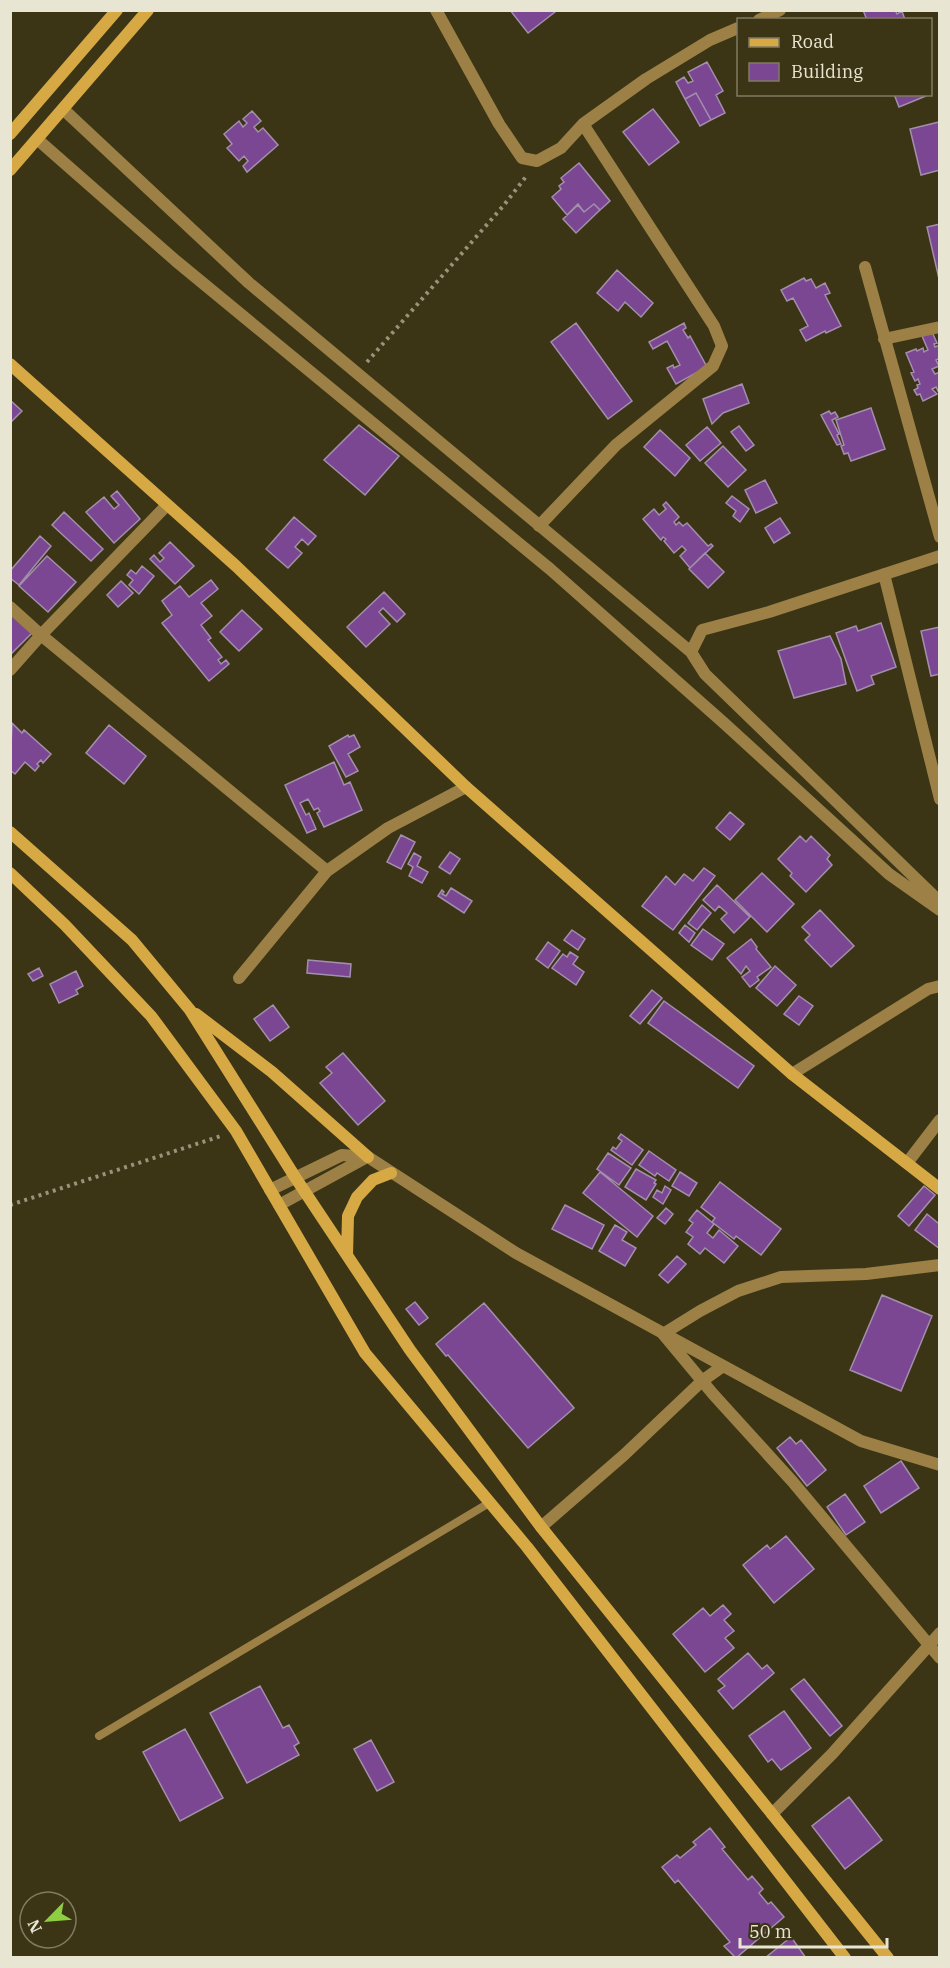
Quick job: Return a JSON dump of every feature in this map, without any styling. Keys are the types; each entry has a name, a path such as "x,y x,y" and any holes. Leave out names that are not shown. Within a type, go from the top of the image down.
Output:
{"street":[{"path":"10,134 117,10"},
{"path":"10,170 148,10"},
{"path":"436,10 499,124 522,158 537,161 561,148 583,124 646,79 710,40 737,28"},
{"path":"763,18 780,10"},
{"path":"63,110 249,283 691,652 705,675 939,902"},
{"path":"538,526 616,445 713,366 722,346 714,326 583,124"},
{"path":"37,139 176,261 550,569 725,724 889,874 939,910"},
{"path":"865,267 939,537"},
{"path":"884,339 939,327"},
{"path":"10,364 236,566 466,787 792,1074 939,1189"},
{"path":"10,670 167,505"},
{"path":"691,652 702,630 769,612 939,556"},
{"path":"884,574 939,799"},
{"path":"10,607 327,871"},
{"path":"239,978 327,871 388,828 466,787"},
{"path":"10,832 132,940 190,1010 295,1177 410,1350 541,1527 888,1958"},
{"path":"10,873 65,925 151,1016 236,1131 365,1353 527,1547 846,1958"},
{"path":"792,1074 928,989 939,986"},
{"path":"190,1010 272,1072 368,1157 516,1253 861,1441 939,1466"},
{"path":"907,1163 939,1120"},
{"path":"270,1190 342,1155 368,1157"},
{"path":"279,1205 368,1157"},
{"path":"347,1255 348,1216 357,1197 373,1180 391,1173"},
{"path":"663,1334 700,1311 738,1292 781,1277 866,1274 939,1265"},
{"path":"663,1334 792,1481 939,1658"},
{"path":"541,1527 624,1455 702,1381 723,1366"},
{"path":"772,1814 832,1754 930,1646 939,1633"}],"lane":[{"path":"99,1736 489,1503"}],"path":[{"path":"357,374 504,205 537,161"},
{"path":"10,1205 236,1131"}],"building":[{"path":"510,10 553,10 555,12 528,33"},
{"path":"863,10 895,10 897,14 902,11 904,18 866,18"},
{"path":"707,62 723,91 716,95 725,113 711,120 696,93 685,99 676,82 684,77 688,83 693,81 688,72"},
{"path":"696,93 711,120 700,126 685,99"},
{"path":"895,96 926,96 899,107"},
{"path":"653,109 679,142 649,165 623,132"},
{"path":"252,111 261,121 254,127 258,132 263,128 278,145 247,172 243,166 248,161 244,156 239,161 227,148 232,144 224,134 239,121 243,127 247,123 243,119"},
{"path":"939,122 940,170 921,175 910,129"},
{"path":"579,163 610,201 600,210 594,204 584,212 578,204 567,215 552,197 561,189 559,186 564,182 561,178"},
{"path":"594,204 600,210 576,233 563,219 578,205 584,212"},
{"path":"940,224 940,283 927,227"},
{"path":"617,270 653,303 641,317 625,302 618,311 597,293"},
{"path":"804,278 806,281 811,279 816,288 825,283 830,293 825,295 841,326 806,341 800,330 808,326 793,298 787,301 781,290"},
{"path":"576,323 632,401 608,419 551,342"},
{"path":"684,323 686,328 683,330 688,338 690,336 707,367 676,384 667,368 680,365 667,341 653,349 649,342"},
{"path":"932,332 937,343 934,344 935,347 940,345 940,358 936,360 939,366 932,369 935,374 940,372 940,390 938,391 936,387 932,389 937,394 923,401 920,394 917,395 914,390 920,384 918,379 915,381 911,373 914,372 906,353 923,348 924,352 928,350 922,336"},
{"path":"742,384 749,403 723,413 712,424 703,399"},
{"path":"10,400 22,411 10,423"},
{"path":"871,408 885,449 851,461 848,453 844,454 841,446 844,445 836,420"},
{"path":"829,411 831,414 835,412 838,417 832,420 841,444 837,445 821,415"},
{"path":"359,425 399,456 365,495 324,460"},
{"path":"739,426 754,445 746,451 731,432"},
{"path":"707,427 721,443 700,461 686,445"},
{"path":"660,430 690,458 675,476 644,447"},
{"path":"723,446 746,470 728,487 705,463"},
{"path":"765,480 777,503 756,513 745,490"},
{"path":"117,491 140,519 114,543 86,512 104,497 114,509 119,505 111,496"},
{"path":"732,496 749,509 740,522 733,516 736,511 726,503"},
{"path":"666,502 679,517 674,522 676,525 679,522 683,526 687,523 708,546 711,544 713,546 690,568 680,556 686,550 682,546 674,553 664,541 666,539 663,537 661,540 643,519 654,509 659,515 666,509 663,505"},
{"path":"64,512 103,549 91,561 52,525"},
{"path":"294,517 316,536 308,545 302,539 295,547 302,553 288,568 266,549"},
{"path":"780,518 790,533 774,543 765,528"},
{"path":"40,536 51,546 19,585 10,578 10,571"},
{"path":"170,542 194,566 175,584 150,559 154,555 160,562 164,558 159,553"},
{"path":"705,553 724,572 708,588 689,569"},
{"path":"47,556 76,582 48,612 19,586"},
{"path":"142,566 154,576 139,594 129,585 133,580 127,575 131,570 136,574"},
{"path":"211,580 218,589 201,603 212,616 201,625 211,638 208,640 222,657 218,660 221,664 226,660 229,664 209,681 162,623 172,615 162,601 180,586 189,597"},
{"path":"121,581 133,593 118,607 107,595"},
{"path":"384,592 405,614 397,622 383,608 379,612 390,624 366,647 347,627"},
{"path":"242,610 262,629 239,651 220,632"},
{"path":"10,612 32,633 10,655"},
{"path":"881,623 896,667 871,676 874,684 857,691 836,633 856,626 858,631"},
{"path":"940,627 940,674 931,676 921,631"},
{"path":"830,636 841,659 846,684 794,698 778,651"},
{"path":"12,723 22,733 24,730 51,754 43,763 41,760 37,764 39,766 35,771 25,762 15,774 10,770"},
{"path":"109,725 146,756 124,784 86,753"},
{"path":"348,735 349,737 354,735 360,747 348,754 358,771 346,777 329,746"},
{"path":"334,762 344,785 350,782 362,810 324,827 317,813 320,811 318,808 314,810 308,799 300,803 306,815 309,813 316,829 307,833 285,785"},
{"path":"730,812 744,824 730,840 716,828"},
{"path":"401,835 415,842 401,869 387,862"},
{"path":"800,836 806,842 811,836 830,855 827,859 832,865 806,892 790,876 792,873 778,859"},
{"path":"450,852 460,859 450,874 439,867"},
{"path":"414,853 421,857 417,866 428,872 422,883 409,876 413,867 408,864"},
{"path":"704,868 715,876 673,930 642,906 666,876 675,885 684,874 693,881"},
{"path":"762,873 794,904 767,932 735,900"},
{"path":"717,885 750,917 734,933 721,919 727,913 719,906 715,911 703,900"},
{"path":"451,888 472,901 464,913 438,896 442,890 444,892 442,894 446,896"},
{"path":"702,905 711,913 697,930 688,923"},
{"path":"820,910 854,946 831,967 805,940 810,935 802,927"},
{"path":"685,925 695,933 689,942 679,933"},
{"path":"703,929 724,944 712,960 691,945"},
{"path":"572,930 585,939 578,950 564,940"},
{"path":"751,939 771,967 757,977 759,980 750,987 742,977 750,971 746,966 741,974 727,958"},
{"path":"548,942 560,951 548,968 536,959"},
{"path":"570,952 578,957 573,964 584,972 576,985 552,968 563,954 567,957"},
{"path":"308,960 351,964 350,977 307,973"},
{"path":"775,966 796,985 777,1006 756,988"},
{"path":"39,968 43,976 33,981 28,974"},
{"path":"76,971 83,986 76,990 78,994 59,1003 50,984"},
{"path":"652,990 662,998 640,1024 630,1016"},
{"path":"799,996 813,1006 799,1025 784,1014"},
{"path":"664,1001 754,1066 738,1088 648,1023"},
{"path":"273,1005 289,1027 270,1041 254,1019"},
{"path":"343,1053 385,1101 358,1125 320,1083 332,1073 326,1067"},
{"path":"621,1134 643,1150 632,1165 611,1150 613,1147 616,1149 622,1141 618,1138"},
{"path":"649,1151 676,1170 669,1181 657,1173 655,1176 639,1165"},
{"path":"608,1153 631,1168 619,1185 597,1169"},
{"path":"636,1169 656,1180 646,1200 625,1187"},
{"path":"600,1172 653,1216 637,1237 583,1193"},
{"path":"680,1172 697,1183 689,1196 672,1186"},
{"path":"720,1182 781,1229 761,1255 736,1236 734,1239 712,1222 715,1218 701,1207"},
{"path":"665,1186 671,1190 663,1204 653,1197 657,1190 662,1193"},
{"path":"924,1186 935,1195 909,1226 898,1216"},
{"path":"565,1205 604,1225 592,1249 552,1229"},
{"path":"666,1208 673,1214 665,1224 657,1218"},
{"path":"697,1210 714,1224 707,1233 713,1238 719,1230 738,1246 724,1263 705,1248 700,1254 688,1244 693,1237 686,1232 693,1223 689,1220"},
{"path":"927,1214 938,1223 940,1220 940,1249 915,1230"},
{"path":"615,1225 627,1232 622,1240 636,1248 625,1266 599,1251"},
{"path":"677,1256 686,1264 668,1283 659,1275"},
{"path":"882,1295 932,1316 901,1391 850,1370"},
{"path":"415,1302 428,1318 419,1325 406,1309"},
{"path":"484,1303 574,1408 528,1448 436,1344"},
{"path":"790,1437 796,1444 801,1440 826,1470 807,1486 777,1448"},
{"path":"901,1461 919,1488 881,1513 864,1486"},
{"path":"845,1494 865,1522 846,1535 827,1507"},
{"path":"786,1536 814,1569 774,1603 743,1565 767,1545 770,1549"},
{"path":"723,1605 731,1614 724,1620 734,1631 725,1638 734,1648 705,1672 673,1634 703,1608 710,1616"},
{"path":"748,1653 762,1669 767,1665 774,1673 733,1709 718,1691 725,1686 718,1679"},
{"path":"804,1679 842,1726 830,1736 791,1689"},
{"path":"260,1686 283,1728 289,1725 299,1743 294,1746 299,1755 247,1783 210,1713"},
{"path":"784,1711 811,1748 781,1770 772,1759 768,1762 749,1736"},
{"path":"185,1729 223,1798 180,1821 143,1752"},
{"path":"371,1740 394,1782 377,1791 354,1749"},
{"path":"849,1797 882,1840 845,1869 812,1826"},
{"path":"710,1828 725,1847 722,1849 748,1880 752,1876 763,1889 759,1893 768,1904 771,1902 784,1917 736,1958 724,1946 730,1942 678,1880 675,1883 662,1867 677,1855 680,1858 696,1845 693,1842"},
{"path":"791,1937 806,1958 765,1958"}]}
